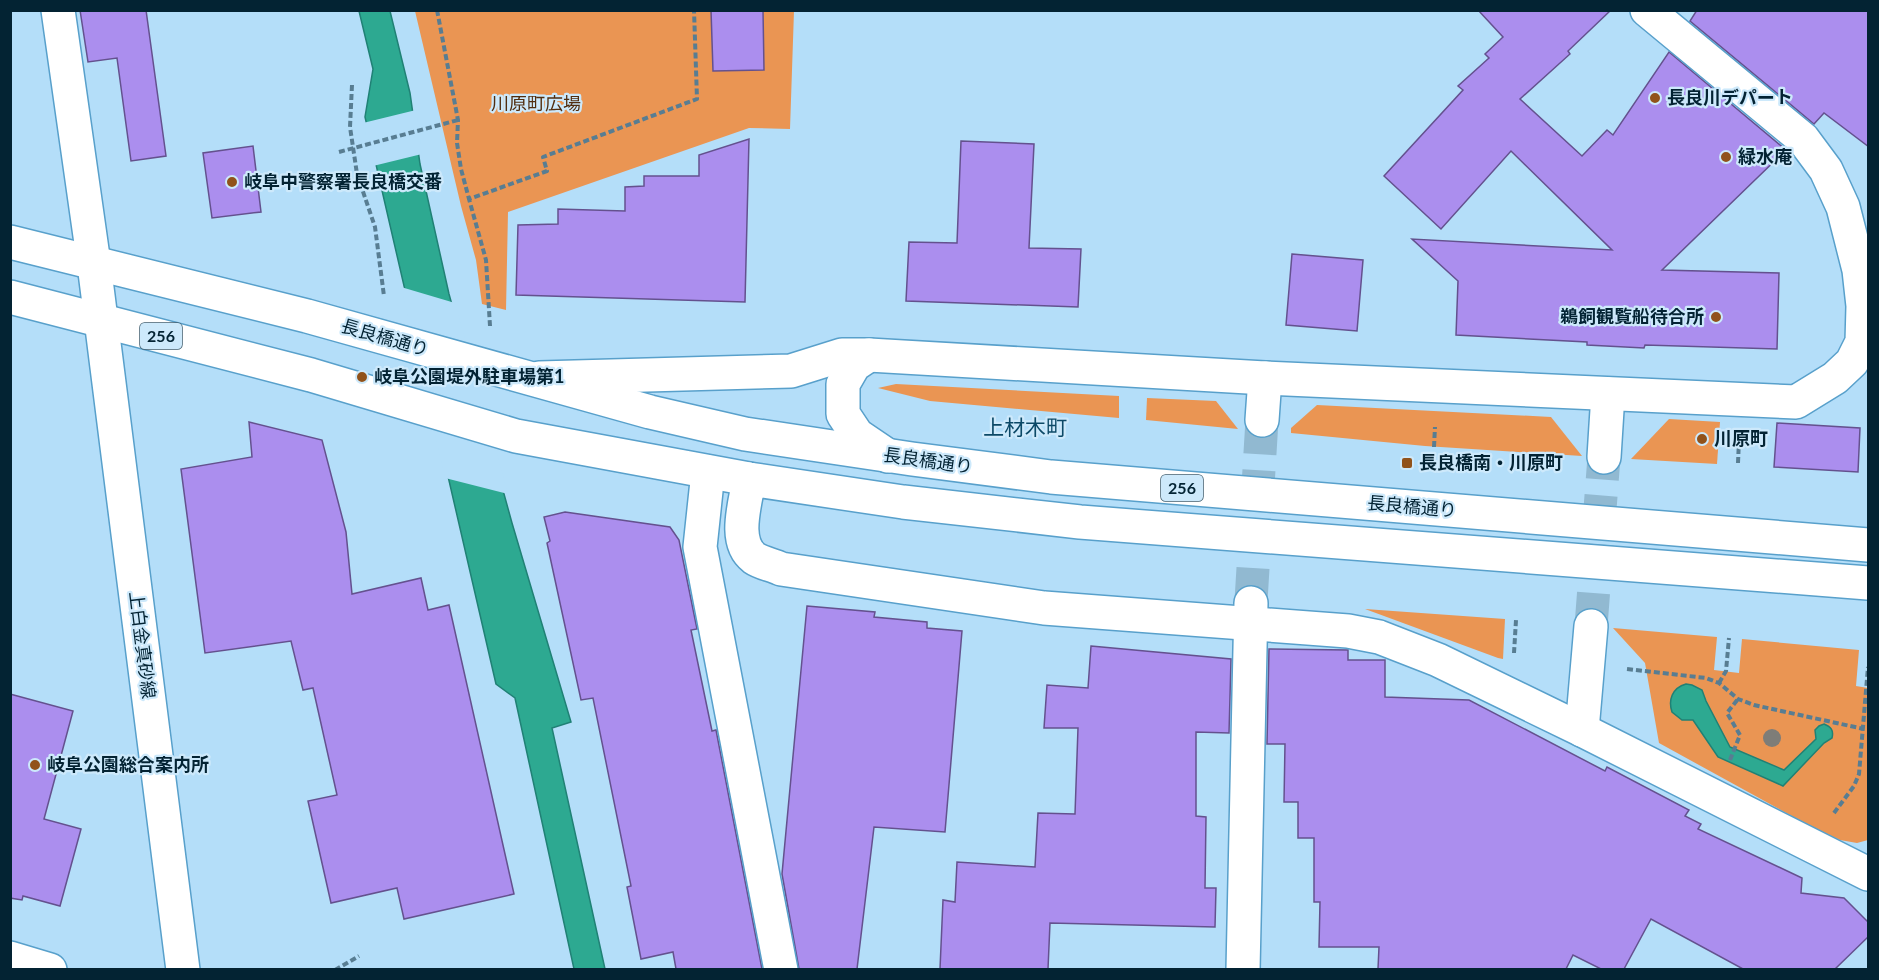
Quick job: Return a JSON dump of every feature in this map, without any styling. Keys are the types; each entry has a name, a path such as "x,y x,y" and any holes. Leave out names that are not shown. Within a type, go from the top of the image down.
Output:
{"main road":[{"name":"上白金真砂線","path":"58,10 94,264 183,969"},
{"path":"519,375 792,371 842,355 869,355 1264,378 1796,402 1834,378 1852,362 1865,343 1859,270 1843,207 1826,170 1803,139 1647,10"},
{"name":"長良橋通り","path":"10,242 307,316 650,412 745,434 888,456 1051,477 1869,545"},
{"name":"256","path":"10,297 311,375 516,436 749,479 903,502 1080,522 1869,583"},
{"path":"869,355 854,365 843,384 843,414 856,435 888,456"},
{"path":"1262,420 1264,378"},
{"path":"1604,457 1608,394"},
{"path":"708,471 700,547 781,969"},
{"path":"749,479 741,533 743,545 754,558 781,569 1044,608 1250,613 1379,637 1438,660 1869,874"},
{"path":"1243,969 1250,613"},
{"path":"1582,730 1591,626"},
{"path":"10,958 50,969"}],"path":[{"path":"437,10 458,120 459,160 486,260 490,328"},
{"path":"469,199 548,171 543,157 697,99 694,10"},
{"path":"352,85 350,127 357,174 375,227 384,297"},
{"path":"339,152 458,120"},
{"path":"1514,661 1516,620"},
{"path":"1719,683 1726,671 1729,638"},
{"path":"1588,666 1706,678 1719,683 1738,699 1754,705 1864,729"},
{"path":"1811,845 1854,786 1859,774 1869,667"},
{"path":"1729,762 1740,735 1727,713 1738,699"},
{"path":"335,969 359,956"}],"green space":[{"name":"川原町広場","path":"415,11 794,11 790,129 749,128 508,212 506,310 482,304 476,260"},
{"path":"896,384 1119,396 1119,418 930,401 878,388"},
{"path":"1147,398 1216,401 1238,429 1146,420"},
{"path":"1317,405 1551,417 1582,456 1425,446 1291,433 1291,428"},
{"path":"1669,419 1720,422 1717,464 1631,459"},
{"path":"1365,609 1505,619 1503,659 1498,658"},
{"path":"1613,628 1717,637 1714,670 1739,673 1742,639 1859,650 1856,686 1868,688 1868,840 1857,843 1840,840 1808,825 1659,743 1645,663"}],"shaded area":[{"path":"359,11 390,11 410,93 420,164 449,294 512,523 571,722 552,728 605,969 574,969 515,698 496,684 365,117 373,69"},
{"path":"1686,684 1702,690 1730,747 1784,770 1816,739 1815,730 1819,726 1824,724 1830,728 1833,733 1832,738 1824,743 1783,786 1718,757 1693,720 1682,720 1672,712 1671,703 1674,691"}],"pier":[{"path":"416,110 422,154 373,166 363,123"},
{"path":"401,287 455,303 508,494 445,478"}],"building":[{"path":"80,10 146,10 166,156 131,161 117,58 88,62"},
{"path":"711,10 763,10 764,70 713,71"},
{"path":"1478,10 1611,10 1568,51 1570,54 1520,99 1582,156 1607,130 1613,135 1669,52 1786,150 1662,270 1779,273 1777,349 1645,345 1644,348 1587,345 1587,342 1456,335 1458,281 1412,239 1612,250 1511,151 1441,229 1384,176 1463,90 1458,86 1489,58 1485,54 1503,37"},
{"path":"1697,10 1869,10 1869,147 1824,113 1814,124 1690,21"},
{"path":"749,139 745,302 516,295 518,225 558,224 558,209 625,211 625,187 644,186 644,176 699,176 699,155"},
{"path":"961,141 1034,144 1029,248 1081,249 1078,307 906,301 909,242 957,243"},
{"name":"岐阜中警察署長良橋交番","path":"253,146 261,212 212,218 203,153"},
{"path":"1292,254 1363,260 1357,331 1286,325"},
{"path":"249,422 322,440 346,532 352,594 421,578 428,610 449,605 514,894 404,919 397,888 331,903 308,801 337,795 313,688 303,690 291,641 205,653 181,469 252,457"},
{"path":"1777,423 1860,428 1858,472 1774,467"},
{"path":"565,512 670,527 679,540 697,629 691,630 712,731 716,730 762,969 676,969 673,952 641,959 627,887 631,886 593,698 581,700 547,543 550,541 544,517"},
{"path":"807,606 875,612 874,617 927,622 927,628 962,631 945,832 874,827 857,969 799,969 782,874"},
{"path":"1091,646 1231,659 1229,733 1196,732 1196,816 1206,817 1205,888 1216,888 1215,927 1050,923 1048,969 940,969 943,900 955,902 957,862 1035,867 1038,813 1075,814 1078,728 1044,728 1047,685 1088,688"},
{"path":"1269,649 1348,650 1348,660 1385,660 1385,697 1469,700 1605,771 1607,767 1689,810 1685,816 1701,824 1698,829 1802,878 1801,893 1844,898 1869,923 1869,936 1835,969 1743,969 1651,919 1624,969 1601,969 1573,955 1566,969 1378,969 1379,947 1319,947 1320,902 1314,902 1314,838 1298,838 1298,802 1284,802 1285,744 1267,744"},
{"name":"岐阜公園総合案内所","path":"10,694 73,711 44,819 81,829 60,906 23,896 22,900 10,898"}],"tunnel":[{"path":"1251,601 1262,420"},
{"path":"1591,626 1604,457"}],"place":[{"name":"長良川デパート","path":"1655,98"},
{"name":"緑水庵","path":"1726,157"},
{"name":"岐阜中警察署長良橋交番","path":"232,182"},
{"name":"鵜飼観覧船待合所","path":"1716,317"},
{"name":"岐阜公園堤外駐車場第1","path":"362,377"},
{"name":"川原町","path":"1702,439"},
{"name":"長良橋南・川原町","path":"1407,463"},
{"name":"岐阜公園総合案内所","path":"35,765"}],"district":[{"name":"上材木町","path":"1025,428"}]}
